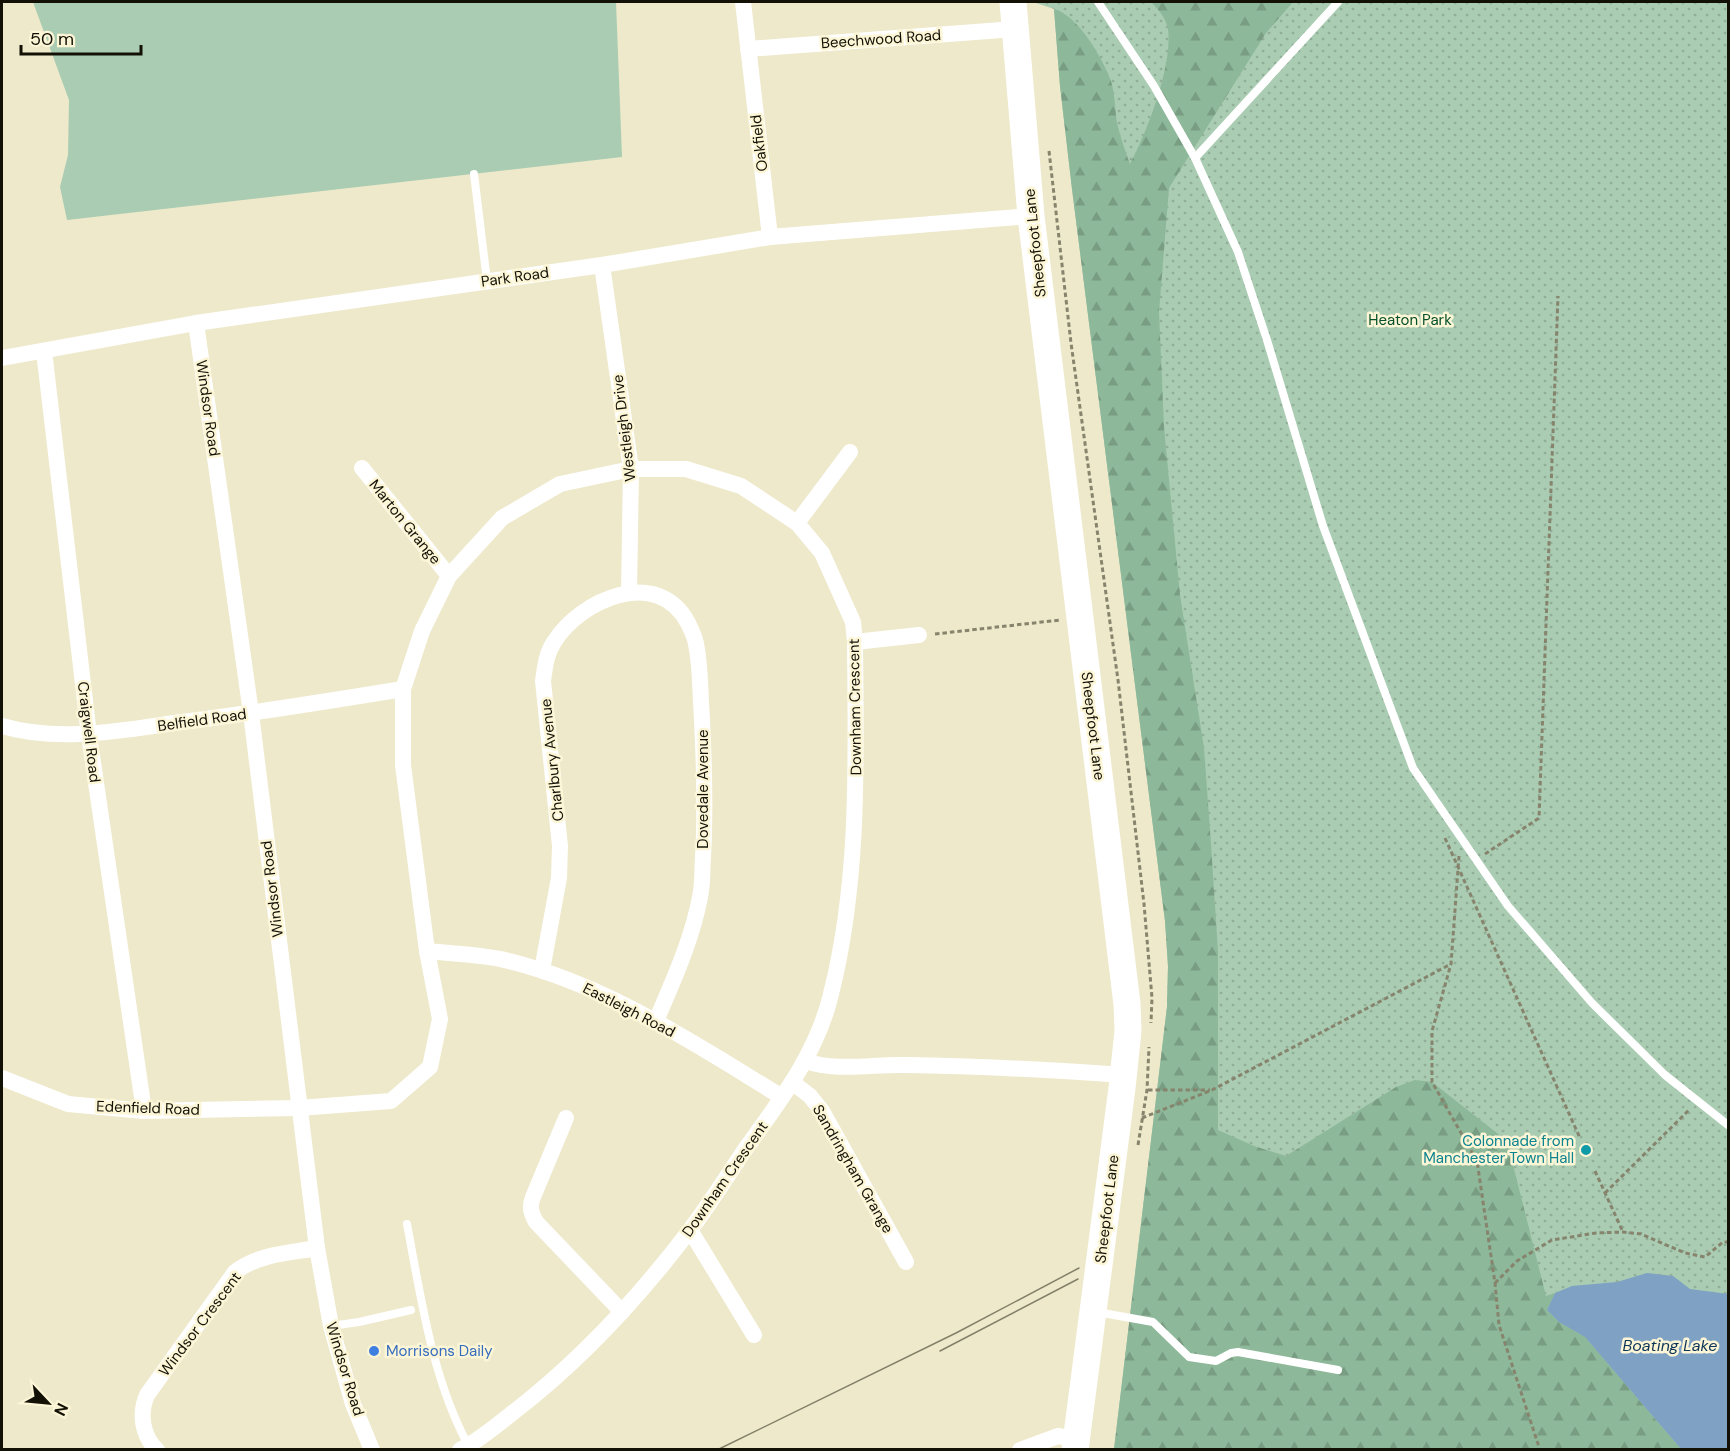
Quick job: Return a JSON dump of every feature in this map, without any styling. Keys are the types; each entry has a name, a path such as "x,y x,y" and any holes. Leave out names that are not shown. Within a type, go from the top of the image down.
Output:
{"main road":[{"name":"Sheepfoot Lane","path":"1013,2 1031,216 1126,993 1128,1031 1076,1444"}],"street":[{"name":"Oakfield","path":"743,2 770,237"},
{"name":"Beechwood Road","path":"748,49 1015,29"},
{"name":"Park Road","path":"2,358 196,323 602,265 770,237 1031,216"},
{"name":"Westleigh Drive","path":"602,265 631,469 629,593"},
{"name":"Windsor Road","path":"196,323 251,713 317,1248 331,1326 353,1404 372,1449"},
{"name":"Craigwell Road","path":"44,351 89,735 144,1111"},
{"path":"797,524 850,452"},
{"name":"Marton Grange","path":"362,468 449,576"},
{"name":"Downham Crescent","path":"299,1108 391,1101 430,1067 440,1019 427,951 403,765 403,689 422,631 449,576 502,518 560,484 631,469 686,469 741,486 797,524 822,553 853,622 855,642 856,779 848,909 831,994 820,1030 806,1061 690,1230 622,1312 600,1336 538,1393 464,1447"},
{"name":"Charlbury Avenue","path":"542,970 559,878 560,846 543,681 547,656 554,641 585,610 603,599 629,593"},
{"name":"Dovedale Avenue","path":"629,593 655,594 666,599 687,621 696,642 703,736 705,822 700,896 684,954 656,1021"},
{"path":"855,642 919,635"},
{"name":"Belfield Road","path":"2,726 22,732 89,735 403,689"},
{"name":"Eastleigh Road","path":"427,951 507,960 542,970 601,992 656,1021 782,1097"},
{"path":"806,1061 834,1067 883,1064 974,1066 1123,1082"},
{"name":"Edenfield Road","path":"2,1078 68,1104 144,1111 299,1108"},
{"name":"Sandringham Grange","path":"792,1082 810,1095 822,1111 906,1262"},
{"path":"566,1118 532,1197 530,1205 532,1215 536,1222 622,1312"},
{"path":"690,1230 754,1335"},
{"name":"Windsor Crescent","path":"157,1449 150,1443 145,1432 142,1406 147,1395 235,1272 259,1258 317,1248"},
{"path":"1020,1449 1058,1436 1076,1444"}],"lane":[{"path":"1098,2 1154,86 1195,158 1238,252 1323,526 1413,768 1508,906 1592,1003 1665,1075 1728,1125"},
{"path":"1195,158 1338,2"},
{"path":"474,174 487,281"},
{"path":"407,1224 422,1303 442,1383 464,1447"},
{"path":"331,1326 411,1310"},
{"path":"1094,1312 1153,1322 1190,1357 1216,1361 1238,1352 1338,1370"}],"path":[{"path":"1477,859 1539,818 1558,296"},
{"path":"919,635 1080,618"},
{"path":"1460,834 1451,964 1432,1031 1432,1082 1477,1161 1499,1326 1540,1449"},
{"path":"1444,837 1580,1138"},
{"path":"1143,1118 1212,1090 1451,964"},
{"path":"1123,1082 1212,1090"},
{"path":"1605,1193 1698,1101"},
{"path":"1595,1171 1623,1232"},
{"path":"1495,1283 1517,1261 1552,1240 1596,1233 1623,1232 1641,1234 1685,1253 1705,1257 1723,1242 1728,1242"}],"green space":[{"path":"33,2 616,2 622,157 67,220 60,187 68,155 69,100"},
{"name":"Heaton Park","path":"1033,2 1728,2 1728,1449 1114,1449 1167,1007 1168,966 1165,921 1072,189 1054,9"},
{"path":"1151,2 1293,2 1266,33 1169,188 1159,312 1164,427 1180,595 1204,748 1211,844 1218,951 1218,1130 1254,1146 1286,1156 1396,1087 1415,1080 1432,1082 1507,1141 1546,1296 1555,1293 1547,1310 1559,1322 1585,1337 1681,1449 1114,1449 1167,1007 1168,966 1165,921 1072,189 1054,9 1072,20 1102,61 1111,81 1117,123 1130,164 1151,117 1167,61 1167,25"}],"water":[{"name":"Boating Lake","path":"1647,1273 1673,1276 1690,1289 1728,1294 1728,1449 1681,1449 1585,1337 1559,1322 1547,1310 1555,1293 1572,1286 1617,1282"}],"tram line":[{"path":"717,1450 956,1333 1079,1268"},
{"path":"940,1351 1078,1279"}],"place":[{"name":"Colonnade from Manchester Town Hall","path":"1586,1150"},
{"name":"Morrisons Daily","path":"374,1351"}]}
